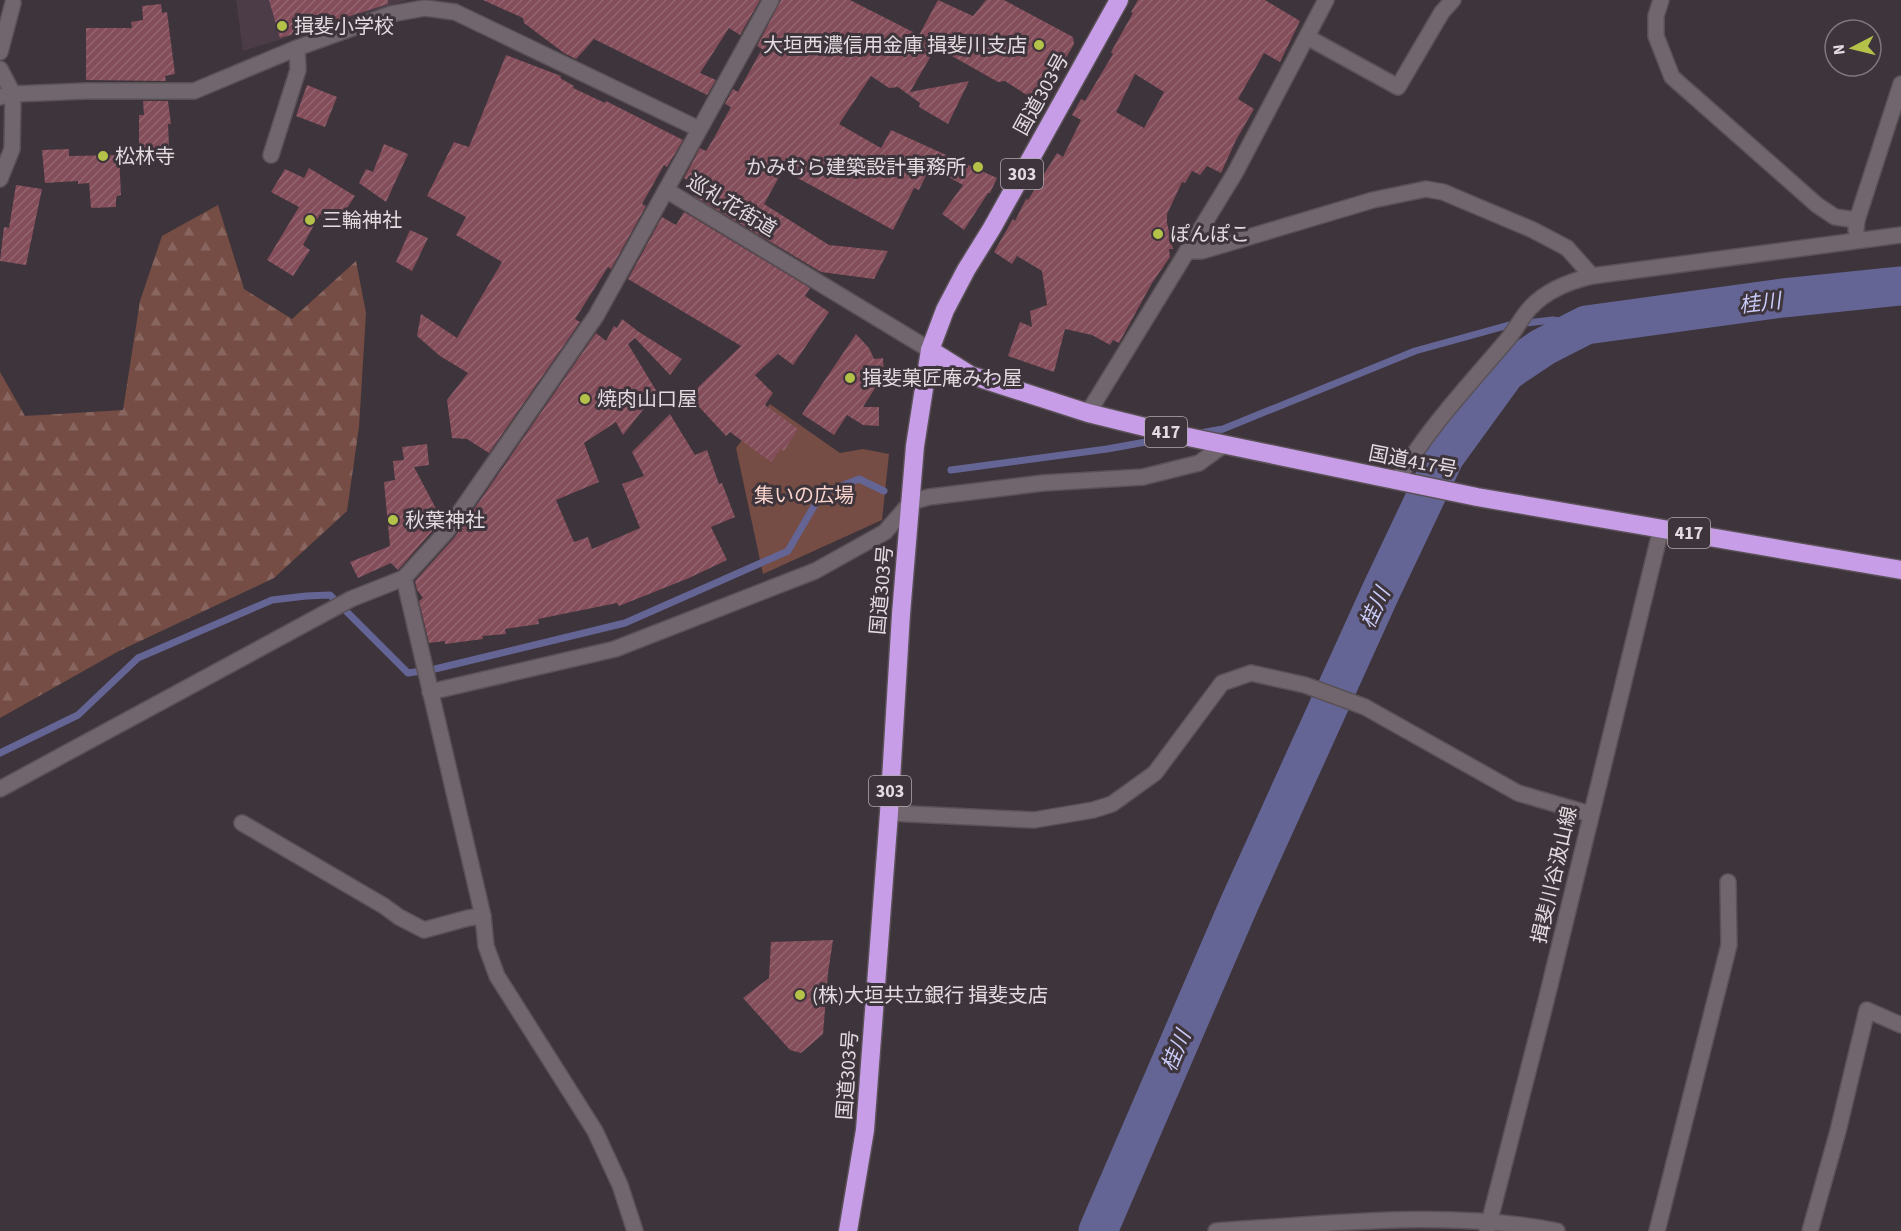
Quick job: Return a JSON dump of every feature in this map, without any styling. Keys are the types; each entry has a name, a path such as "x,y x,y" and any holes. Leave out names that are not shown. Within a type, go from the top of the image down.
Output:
{"highway":[{"name":"国道303号","path":"848,1231 865,1130 915,446 930,350 945,309 966,270 992,228 1119,0"},
{"name":"国道417号","path":"930,350 970,375 1088,413 1169,433 1477,497 1901,570"}],"street":[{"name":"巡礼花街道","path":"771,0 666,190 930,350"},
{"path":"1088,413 1235,172 1326,0"},
{"path":"1307,37 1398,87 1442,12 1453,0"},
{"path":"1661,0 1656,16 1656,36 1672,77 1817,205 1835,217 1857,220"},
{"path":"0,52 13,3"},
{"path":"6,95 86,91 194,91 297,48 392,14 425,8 457,6 699,129"},
{"path":"271,155 298,70 297,48"},
{"path":"0,69 6,95 12,149 0,179"},
{"path":"1854,242 1857,220 1901,84"},
{"path":"1187,251 1202,251 1373,200 1426,189 1443,192 1533,230 1567,248 1592,276"},
{"path":"0,789 351,599 404,578 446,532 596,316 666,190"},
{"path":"1405,483 1413,453 1509,338 1531,306 1570,281 1592,276 1901,234"},
{"path":"429,689 615,649 804,575 885,532 911,502 929,497 1043,483 1143,477 1199,463 1225,444"},
{"name":"揖斐川谷汲山線","path":"1489,1226 1661,529"},
{"path":"404,578 483,916 486,945 497,976 595,1131 620,1185 635,1231"},
{"path":"889,813 1034,820 1094,810 1112,804 1155,773 1222,683 1251,673 1311,687 1365,707 1518,793 1590,814"},
{"path":"242,823 424,930 483,916"},
{"path":"1657,1231 1729,945 1728,882"},
{"path":"1810,1231 1838,1131 1867,1010 1901,1025"},
{"path":"1216,1231 1391,1221 1557,1231"}],"shaded area":[{"name":"揖斐小学校","path":"236,0 408,0 243,51"}],"green space":[{"path":"218,205 244,289 292,319 356,261 366,313 359,427 347,511 274,578 119,651 0,718 0,372 25,416 123,410 140,301 162,236"},
{"name":"集いの広場","path":"770,404 840,453 863,449 889,454 882,520 763,574 736,448"}],"building":[{"path":"269,0 388,0 388,4 280,38"},
{"path":"483,0 760,0 740,35 729,28 700,73 716,80 707,95 594,39 576,59 564,53 524,23 523,18"},
{"path":"781,0 850,0 919,35 938,0 973,16 986,0 1004,0 1073,37 1074,44 1039,103 1005,81 998,82 936,47 910,92 969,81 948,124 919,107 920,103 898,87 889,88 871,76 839,124 881,148 891,130 997,178 990,193 964,230 942,214 963,185 930,167 919,190 914,188 893,230 783,170 764,204 829,245 888,251 874,279 821,272 694,196 700,188 684,178 700,148 706,151 731,107 725,104 733,89 738,92 762,49 757,46"},
{"path":"1138,0 1265,0 1300,21 1280,62 1264,53 1238,99 1254,109 1221,173 1207,166 1200,175 1192,171 1185,183 1182,182 1167,214 1173,249 1169,249 1170,257 1152,283 1119,343 1113,340 1110,345 1092,335 1065,329 1054,372 1008,356 1020,322 1032,327 1030,311 1047,305 1042,271 1017,256 1012,264 994,252 1057,153 1063,157 1081,120 1072,115 1081,99 1085,101 1113,54 1111,52 1133,13 1131,12","holes":["1135,74 1164,92 1144,128 1116,112"]},
{"path":"161,4 162,13 167,12 175,74 165,76 166,81 86,80 86,28 132,28 131,22 143,20 142,6"},
{"path":"506,55 561,76 560,78 574,86 573,88 605,103 606,101 683,140 667,167 664,165 642,204 646,206 611,269 608,267 575,319 580,322 489,453 467,439 452,438 447,400 468,373 440,356 417,336 421,314 457,338 502,262 456,235 466,217 427,196 454,142 469,147"},
{"path":"307,85 337,97 325,127 296,116"},
{"path":"143,101 168,101 171,124 168,124 167,156 139,159 139,115 144,115"},
{"path":"384,144 408,154 386,202 359,183 366,169 373,172"},
{"path":"69,149 69,156 119,155 121,195 117,196 116,207 91,208 89,183 78,184 78,181 45,183 42,150"},
{"name":"三輪神社","path":"309,168 355,196 335,226 320,214 303,245 310,250 293,276 267,260 299,207 271,192 285,169 304,178"},
{"path":"16,185 42,189 26,265 0,261 4,227 9,228"},
{"path":"684,212 810,288 805,296 829,312 793,365 778,354 755,375 773,393 765,405 798,429 784,451 781,449 771,462 730,432 726,436 689,396 741,346 628,279 662,217 676,225"},
{"path":"410,230 428,238 412,271 396,262"},
{"path":"622,319 682,359 670,375 635,338 628,344 657,392 623,435 616,422 584,443 599,482 556,500 574,542 588,537 592,549 640,528 622,484 644,476 632,452 670,414 695,455 707,450 719,484 722,483 735,517 711,527 727,560 619,606 617,603 538,619 539,624 505,629 506,634 482,636 483,639 445,644 445,641 429,643 419,601 423,598 417,590 415,581 454,538 596,333 606,341 614,326 617,328"},
{"name":"揖斐菓匠庵みわ屋","path":"856,334 869,348 874,359 883,358 884,374 863,407 879,407 879,426 863,425 847,415 834,435 802,414"},
{"path":"427,444 429,465 414,467 442,520 398,570 391,563 358,578 350,562 390,546 384,482 395,480 393,461 404,460 402,447"},
{"path":"833,940 823,1034 801,1053 790,1050 743,998 769,978 771,942"}],"waterway":[{"name":"桂川","path":"1098,1231 1240,902 1445,456 1506,372 1543,347 1586,325 1783,298 1901,286"},
{"path":"1200,433 1223,429 1415,351 1509,325 1553,320 1586,325"},
{"path":"951,470 1107,449 1168,438"},
{"path":"0,753 78,715 138,658 272,600 330,595 408,673 435,669 625,623 788,551 821,494 859,479 884,491"}],"place":[{"name":"揖斐小学校","path":"282,26"},
{"name":"大垣西濃信用金庫 揖斐川支店","path":"1039,45"},
{"name":"松林寺","path":"103,156"},
{"name":"かみむら建築設計事務所","path":"978,167"},
{"name":"三輪神社","path":"310,220"},
{"name":"ぽんぽこ","path":"1158,234"},
{"name":"揖斐菓匠庵みわ屋","path":"850,378"},
{"name":"焼肉山口屋","path":"585,399"},
{"name":"秋葉神社","path":"393,520"},
{"name":"(株)大垣共立銀行 揖斐支店","path":"800,995"}]}
